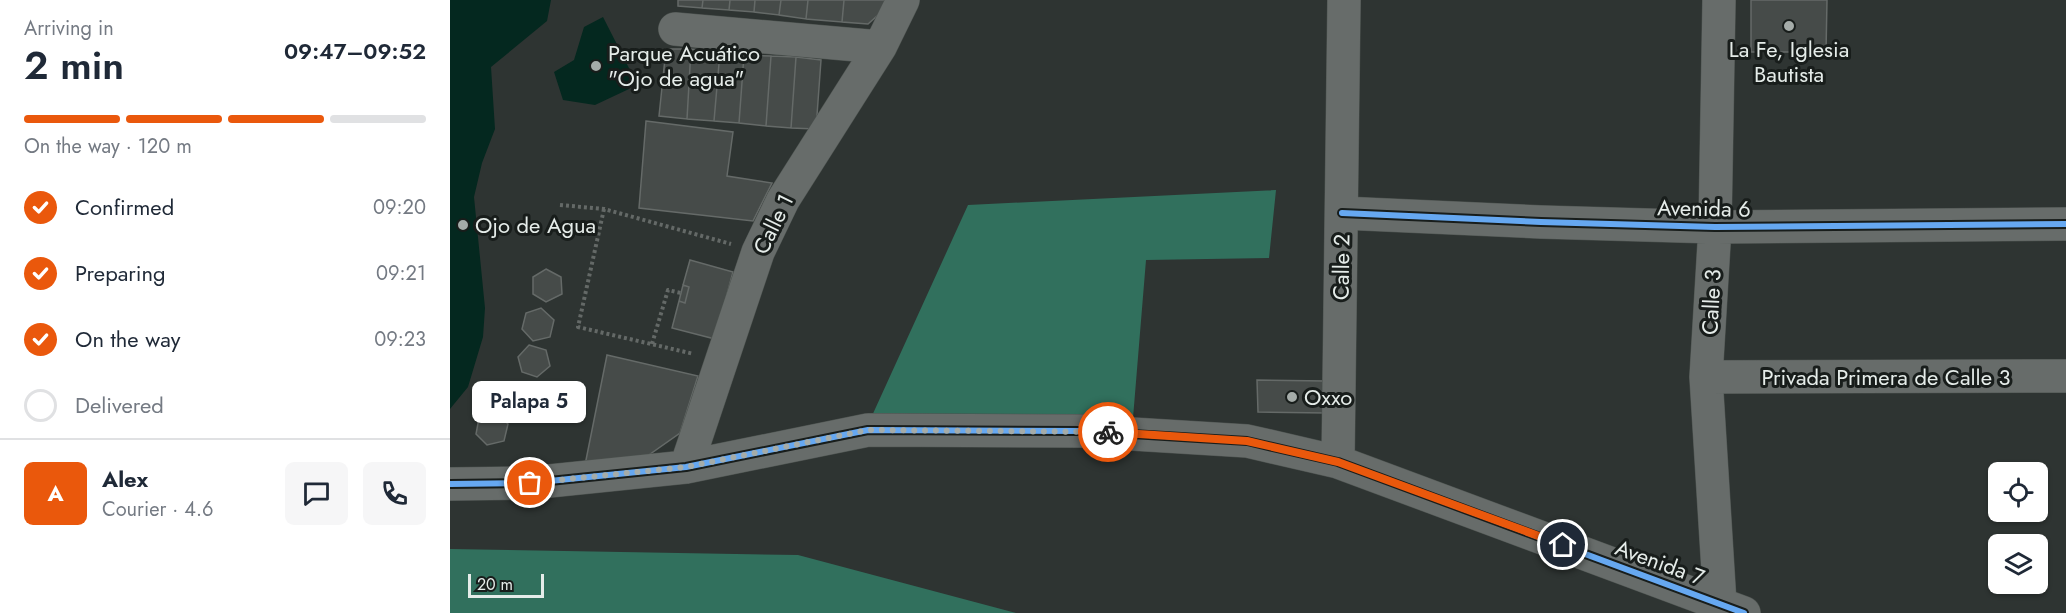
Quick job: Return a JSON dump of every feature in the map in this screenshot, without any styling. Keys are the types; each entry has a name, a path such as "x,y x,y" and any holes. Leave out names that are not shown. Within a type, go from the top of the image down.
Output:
{"street":[{"name":"Calle 1","path":"686,467 758,252 783,200 880,47 903,0"},
{"name":"Calle 2","path":"1338,462 1344,0"},
{"name":"Calle 3","path":"1719,0 1715,227 1706,377 1732,608"},
{"path":"675,29 880,47"},
{"name":"Avenida 6","path":"1342,213 1715,227 2066,224"},
{"name":"Privada Primera de Calle 3","path":"1706,377 2066,376"},
{"name":"Avenida 7","path":"450,484 530,483 686,467 868,430 1083,431 1179,435 1247,441 1338,462 1732,608"}],"path":[{"path":"560,205 604,209 758,252"},
{"path":"604,209 578,327 701,356"},
{"path":"652,344 668,290 681,294"}],"shaded area":[{"name":"Ojo de Agua","path":"450,0 551,0 547,21 491,67 495,129 482,163 474,197 485,308 483,337 468,387 450,409"},
{"name":"Parque Acuático \"Ojo de agua\"","path":"603,17 631,72 632,82 629,89 595,105 563,100 554,72 574,60 584,27"},
{"path":"1276,190 1269,258 1146,260 1133,418 871,418 968,205"},
{"path":"450,549 798,555 1016,613 450,613"}],"building":[{"path":"678,0 703,0 702,8 678,6"},
{"path":"703,0 730,0 729,10 702,8"},
{"path":"730,0 755,0 754,12 729,10"},
{"path":"755,0 781,0 779,15 754,12"},
{"path":"781,0 808,0 806,19 779,15"},
{"path":"808,0 844,0 842,22 806,19"},
{"path":"844,0 888,0 886,8 868,24 842,22"},
{"name":"La Fe, Iglesia Bautista","path":"1751,0 1827,0 1826,52 1751,52"},
{"path":"666,49 691,49 687,119 659,116"},
{"path":"691,49 720,52 714,121 687,119"},
{"path":"720,52 744,55 739,123 714,121"},
{"path":"744,55 771,56 766,126 739,123"},
{"path":"771,56 796,57 791,128 766,126"},
{"path":"796,57 821,60 816,129 791,128"},
{"path":"646,121 733,132 727,176 772,183 753,221 639,208"},
{"path":"690,260 733,272 715,339 672,328 679,301 685,303 689,287 683,285"},
{"path":"546,269 561,277 562,294 546,302 533,294 533,277"},
{"path":"683,285 689,287 685,303 679,301"},
{"path":"541,308 554,320 550,337 533,341 522,329 526,313"},
{"path":"529,345 546,350 550,366 537,377 522,372 518,357"},
{"path":"607,355 698,376 680,433 643,459 585,465"},
{"name":"Oxxo","path":"1257,380 1326,381 1326,413 1258,412"},
{"path":"517,382 533,389 535,406 520,415 505,408 504,392"},
{"path":"495,413 508,424 504,441 487,445 476,434 479,418"}],"cycle path":[{"path":"1342,213 1715,227 2066,224"},
{"path":"450,484 530,483 686,467 868,430 1083,431 1247,441 1338,462 1744,613"}],"way so far":[{"path":"530,483 686,467 868,430 1108,432"}],"place":[{"name":"La Fe, Iglesia Bautista","path":"1789,26"},
{"name":"Parque Acuático \"Ojo de agua\"","path":"596,66"},
{"name":"Ojo de Agua","path":"463,225"},
{"name":"Oxxo","path":"1292,397"},
{"name":"Palapa 5","path":"530,483"}],"route":[{"path":"1108,432 1247,441 1338,462 1563,545"}]}
